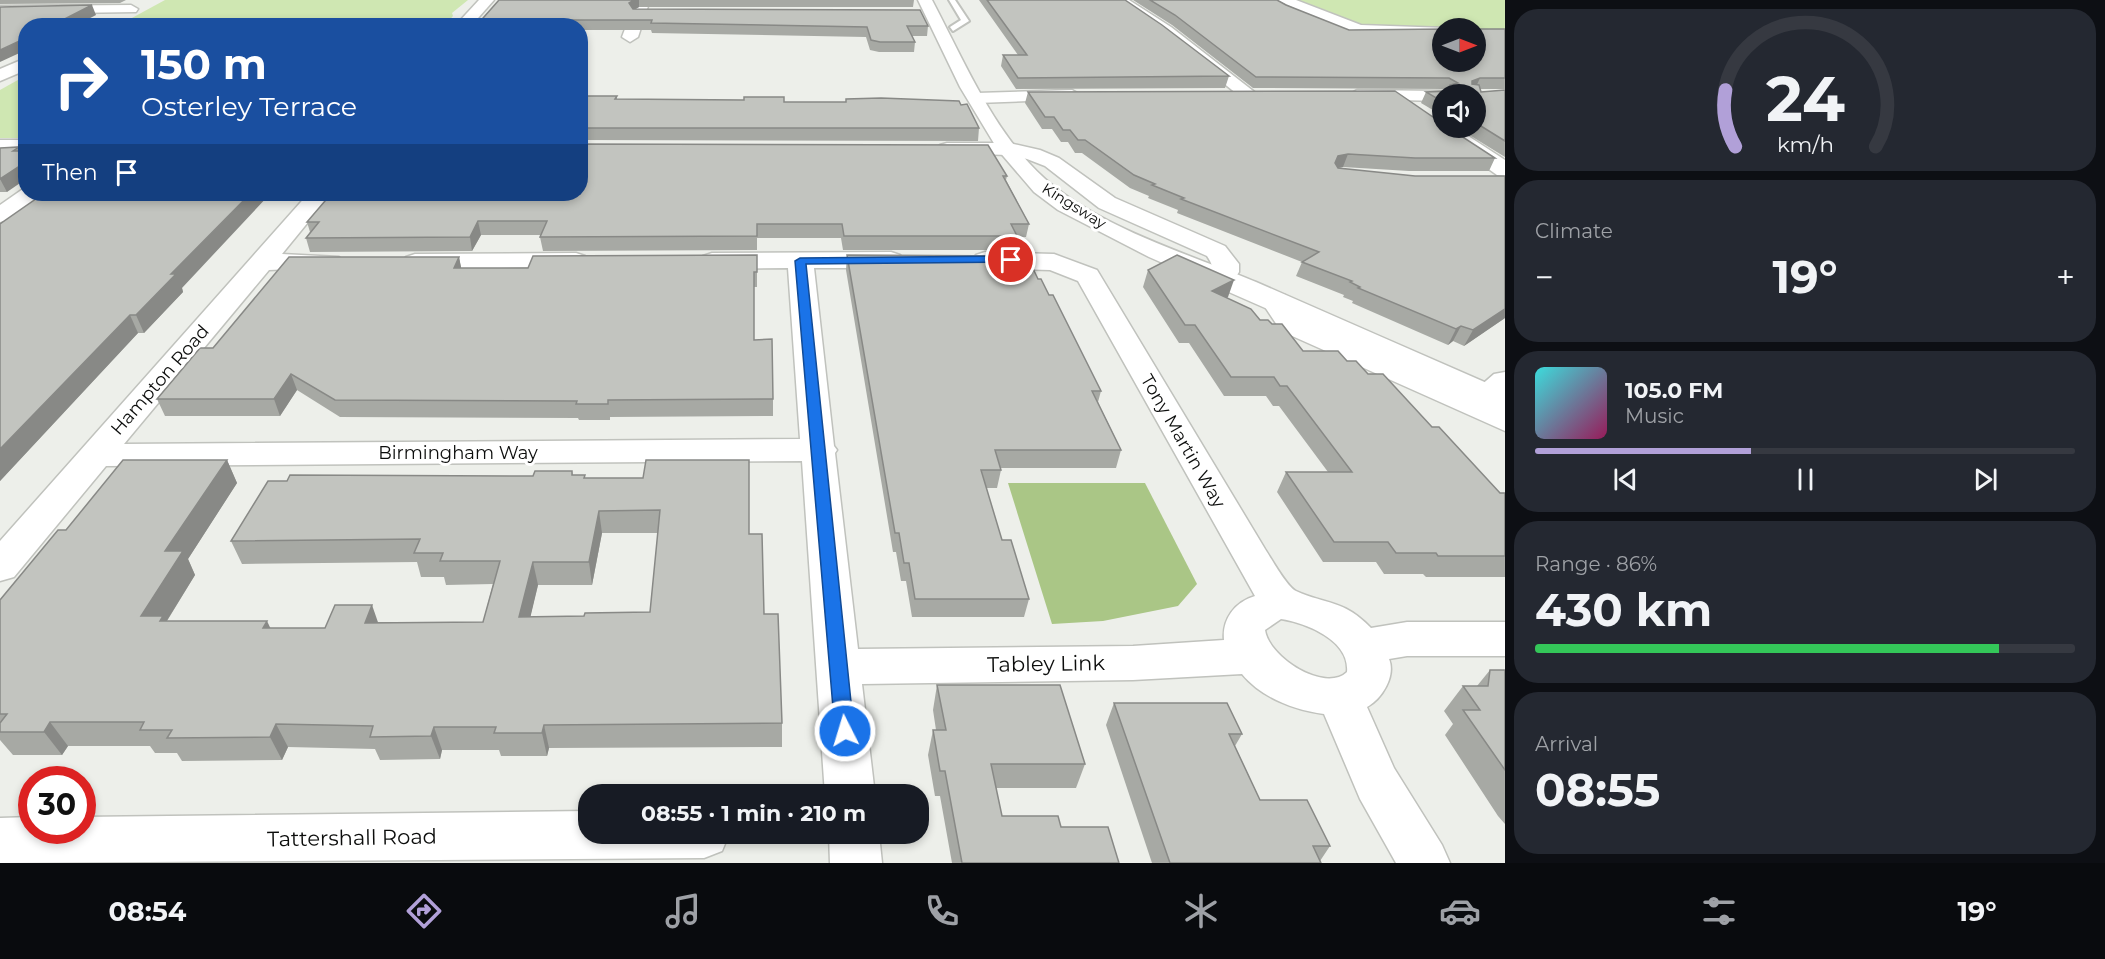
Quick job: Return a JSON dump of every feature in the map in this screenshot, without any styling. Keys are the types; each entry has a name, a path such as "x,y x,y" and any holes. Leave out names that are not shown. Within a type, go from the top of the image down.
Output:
{"street":[{"path":"470,18 487,0"},
{"path":"1119,0 1166,30 1248,94"},
{"path":"1284,0 1342,26 1360,30 1432,32"},
{"path":"0,10 135,7 114,18"},
{"name":"Kingsway","path":"926,7 953,28 983,94"},
{"name":"Kingsway","path":"926,7 983,94 1023,168 1047,191 1103,225 1275,301 1499,391"},
{"path":"630,37 644,9"},
{"path":"983,94 1081,94"},
{"path":"1225,94 1270,94"},
{"path":"1338,95 1432,96"},
{"path":"1394,95 1422,114"},
{"path":"1458,138 1505,170"},
{"path":"0,146 18,147"},
{"path":"922,149 1015,150"},
{"name":"Kingsway","path":"1015,150 1052,162 1107,203 1216,251 1226,264 1226,272 1499,391"},
{"path":"0,215 20,201"},
{"name":"Hampton Road","path":"0,567 314,201"},
{"path":"683,261 917,260"},
{"name":"Tony Martin Way","path":"964,260 1054,262 1088,276 1251,559 1281,604"},
{"path":"389,262 601,261"},
{"path":"800,261 820,450 849,784"},
{"path":"260,262 354,262"},
{"path":"1275,301 1291,326 1505,421"},
{"name":"Birmingham Way","path":"95,455 820,450"},
{"path":"1281,604 1302,607 1323,615 1343,627 1362,647 1370,664 1369,678 1357,692 1340,697 1312,694 1289,686 1267,672 1252,656 1245,642 1243,627 1250,614 1263,607 1281,604"},
{"path":"1362,647 1407,639 1505,639"},
{"name":"Tabley Link","path":"839,667 1133,663 1252,656"},
{"path":"1340,697 1377,783 1424,863"},
{"name":"Tattershall Road","path":"0,842 300,851 578,839"},
{"path":"855,844 856,863"}],"lane":[{"path":"952,0 965,21 953,28"}],"shaded area":[{"path":"165,0 468,0 452,13 451,18 132,18"},
{"path":"1293,0 1505,0 1505,30 1486,30 1486,18 1432,18 1432,29 1365,29"},
{"path":"18,80 18,138 0,138 0,90"},
{"path":"1008,483 1145,483 1197,584 1178,606 1103,621 1052,624"}],"building":[{"path":"499,0 634,0 629,3 633,9 920,10 928,26 907,26 915,42 880,42 871,40 867,27 651,23 652,20 588,20 588,18 483,18"},
{"path":"987,0 1125,0 1229,76 1018,78 1003,55 1027,55"},
{"path":"1150,0 1277,0 1349,30 1432,29 1432,72 1486,72 1486,29 1505,29 1505,78 1480,78 1472,81 1472,84 1454,84 1458,83 1449,78 1256,77 1175,15"},
{"path":"92,5 67,18 18,18 18,42 0,50 0,7"},
{"path":"1505,90 1505,141 1486,129 1486,92"},
{"path":"1395,91 1432,116 1432,138 1464,138 1495,158 1415,158 1348,154 1338,156 1335,163 1338,168 1415,176 1505,176 1505,309 1473,330 1461,326 1456,329 1358,288 1360,287 1350,282 1352,281 1302,262 1319,252 1181,199 1184,198 1134,175 1085,140 1078,140 1070,130 1063,130 1054,117 1045,117 1028,92"},
{"path":"588,96 617,96 615,99 744,100 744,97 784,97 784,102 846,102 846,99 881,98 959,101 961,105 967,104 979,128 588,128"},
{"path":"588,144 988,145 1007,176 1003,176 1029,224 1011,224 1017,236 844,236 842,224 757,224 757,236 540,237 547,221 478,221 470,237 306,238 319,222 307,222 325,201 588,201"},
{"path":"18,147 13,151 18,151 18,167 0,179 0,148"},
{"path":"33,201 243,201 171,274 176,274 136,315 130,315 0,449 0,224"},
{"path":"757,255 757,272 754,272 754,340 772,339 773,399 608,400 608,404 576,404 577,401 335,400 291,374 274,399 157,399 200,348 213,348 289,257 459,257 454,268 528,268 533,256"},
{"path":"847,255 1027,256 1038,279 1041,279 1049,295 1053,295 1101,391 1092,391 1121,450 995,450 1001,470 981,470 1002,540 1011,540 1029,599 915,599 909,563 904,563 899,533 895,533"},
{"path":"1177,255 1234,280 1212,291 1251,309 1260,320 1282,324 1303,351 1338,351 1347,361 1356,361 1368,374 1383,374 1432,427 1439,427 1500,493 1505,493 1505,556 1438,556 1436,553 1396,553 1388,542 1334,542 1286,472 1352,472 1287,386 1280,386 1274,377 1231,377 1195,325 1185,325 1148,270"},
{"path":"123,460 227,460 165,551 183,551 141,616 163,616 160,621 267,621 263,628 325,628 335,605 372,605 365,623 483,622 500,561 440,561 443,553 414,553 420,539 231,541 268,481 287,481 290,475 533,476 535,471 572,471 572,475 585,475 584,478 643,478 646,460 749,460 749,534 762,534 764,614 778,614 782,723 544,725 542,733 494,733 496,727 434,727 431,736 370,737 373,726 276,724 270,737 167,738 172,730 140,730 144,722 50,722 44,732 0,732 0,723 7,714 0,714 0,600 58,530 66,530","holes":["660,510 650,612 585,613 584,616 519,617 533,562 589,562 599,511"]},
{"path":"1490,670 1505,670 1505,770 1463,710 1480,710 1463,686 1488,686"},
{"path":"937,685 1060,685 1085,764 991,764 1002,816 1058,816 1061,827 1108,827 1119,863 962,863 945,771 940,771 933,730 946,730"},
{"path":"1114,703 1227,703 1242,734 1229,734 1260,800 1307,800 1330,846 1313,846 1321,863 1170,863"}],"route":[{"path":"845,731 820,450 800,261 1011,260"}]}
